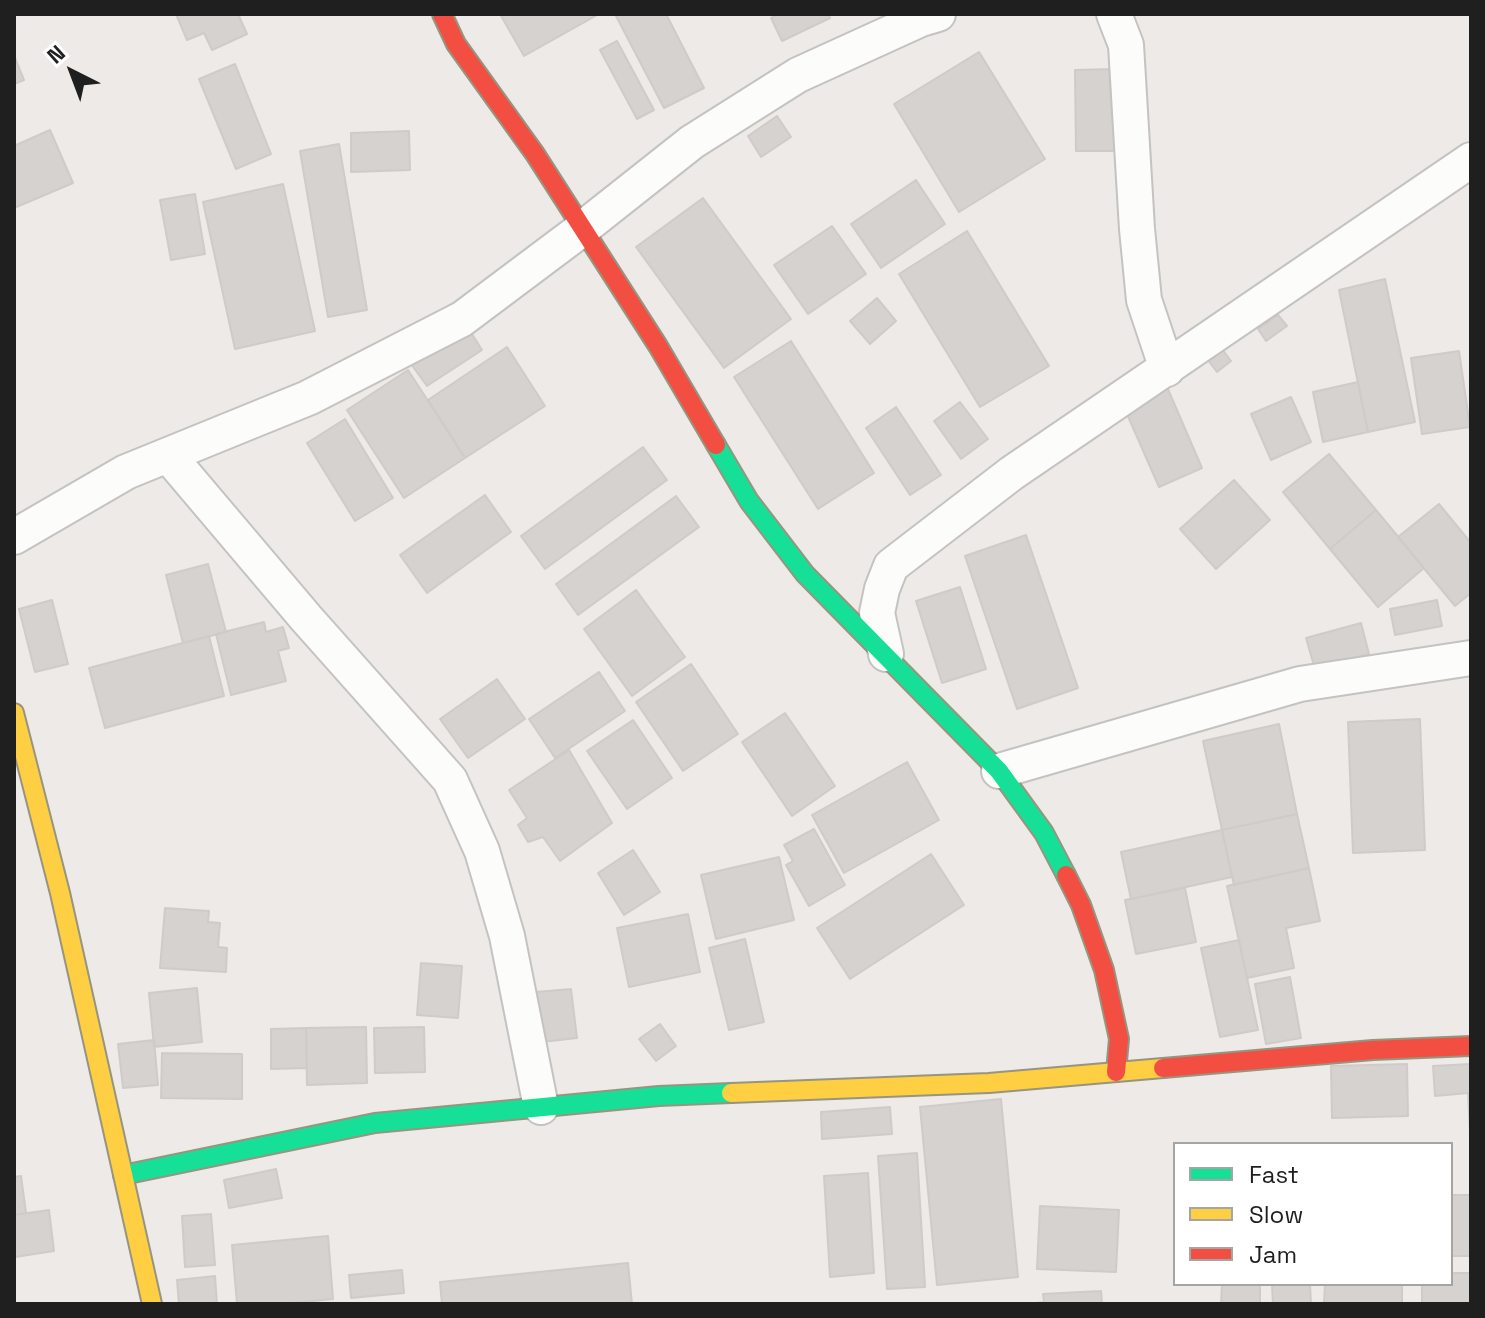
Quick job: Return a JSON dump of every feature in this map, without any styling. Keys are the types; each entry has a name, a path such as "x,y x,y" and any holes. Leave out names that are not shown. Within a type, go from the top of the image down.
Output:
{"street":[{"path":"442,14 456,44 535,154 658,346 749,501 805,574 999,771 1044,833 1081,905 1104,970 1119,1039 1116,1072"},
{"path":"14,537 126,472 308,398 462,319 692,142 798,75 938,14"},
{"path":"1114,14 1126,45 1144,300 1167,369"},
{"path":"886,654 877,613 891,566 1012,473 1471,160"},
{"path":"168,455 306,618 450,780 482,851 507,936 541,1107"},
{"path":"999,771 1300,684 1471,658"},
{"path":"14,713 60,893 152,1304"},
{"path":"123,1175 375,1123 541,1107 659,1096 989,1083 1373,1050 1471,1046"}],"building":[{"path":"176,14 238,14 247,34 212,50 204,33 187,40"},
{"path":"500,14 599,14 524,56"},
{"path":"615,14 666,14 704,88 664,108"},
{"path":"778,14 828,14 830,18 782,41 771,18"},
{"path":"617,41 654,110 637,119 600,50"},
{"path":"979,52 1045,159 959,212 894,104"},
{"path":"14,55 24,80 14,84"},
{"path":"235,64 271,154 236,169 199,79"},
{"path":"1114,69 1114,151 1076,151 1075,70"},
{"path":"777,116 791,137 761,157 748,136"},
{"path":"50,130 73,183 14,208 14,146"},
{"path":"409,131 410,170 351,172 351,133"},
{"path":"339,144 367,310 328,317 300,151"},
{"path":"916,180 945,224 881,268 851,224"},
{"path":"283,184 315,331 235,349 203,202"},
{"path":"195,194 205,254 171,260 160,200"},
{"path":"703,198 791,319 724,368 636,247"},
{"path":"832,226 866,274 808,314 774,265"},
{"path":"967,231 1049,366 980,407 899,274"},
{"path":"1385,279 1415,422 1368,432 1339,290"},
{"path":"877,298 896,321 870,344 850,321"},
{"path":"1278,315 1287,326 1266,341 1258,329"},
{"path":"467,326 482,350 427,386 411,364"},
{"path":"791,341 874,473 818,509 734,377"},
{"path":"1216,341 1231,361 1217,372 1201,351"},
{"path":"507,347 545,406 465,458 428,400"},
{"path":"1459,351 1470,427 1422,434 1411,358"},
{"path":"408,370 465,458 404,498 347,410"},
{"path":"1358,382 1368,432 1323,442 1313,392"},
{"path":"1167,387 1202,468 1159,487 1123,405"},
{"path":"1291,397 1311,442 1271,460 1251,414"},
{"path":"960,402 988,439 961,459 934,421"},
{"path":"896,407 941,475 910,495 866,428"},
{"path":"345,419 393,498 355,521 307,443"},
{"path":"643,447 667,480 545,569 521,536"},
{"path":"1329,454 1376,510 1330,549 1283,492"},
{"path":"1234,480 1270,520 1216,569 1180,529"},
{"path":"485,495 511,532 427,593 400,555"},
{"path":"676,496 699,527 578,615 556,584"},
{"path":"1439,504 1471,543 1471,593 1455,606 1398,537"},
{"path":"1376,510 1424,568 1378,607 1330,549"},
{"path":"1026,535 1078,688 1017,709 965,556"},
{"path":"208,564 226,632 183,643 166,575"},
{"path":"960,587 986,669 942,683 916,601"},
{"path":"636,590 685,657 632,696 584,629"},
{"path":"52,600 68,664 35,672 19,609"},
{"path":"1437,600 1442,626 1395,635 1390,609"},
{"path":"264,622 266,632 283,627 289,648 278,651 286,681 231,695 216,634"},
{"path":"1361,623 1369,654 1315,669 1306,638"},
{"path":"209,636 224,696 105,728 89,668"},
{"path":"691,664 738,734 683,771 636,702"},
{"path":"599,672 625,711 555,758 529,719"},
{"path":"497,679 525,719 468,758 440,719"},
{"path":"785,713 835,786 792,816 742,742"},
{"path":"1420,719 1425,850 1353,853 1348,722"},
{"path":"633,720 672,778 627,809 587,751"},
{"path":"1279,724 1297,814 1222,830 1203,741"},
{"path":"569,750 612,823 560,861 543,837 528,842 518,825 527,818 509,790"},
{"path":"907,762 939,820 844,873 812,815"},
{"path":"1297,814 1309,868 1234,885 1222,830"},
{"path":"814,829 845,885 809,906 786,865 793,861 784,845"},
{"path":"1222,830 1232,877 1131,899 1121,852"},
{"path":"633,850 660,892 624,915 598,873"},
{"path":"931,854 964,905 850,979 817,928"},
{"path":"779,857 794,920 716,939 701,875"},
{"path":"1309,868 1320,921 1286,928 1294,968 1247,978 1227,886"},
{"path":"1185,888 1196,942 1136,954 1125,900"},
{"path":"165,908 209,911 208,922 220,923 218,947 227,948 226,972 160,968"},
{"path":"688,914 700,972 629,987 617,928"},
{"path":"745,939 764,1022 729,1030 709,948"},
{"path":"1239,940 1258,1030 1220,1037 1201,948"},
{"path":"421,963 462,966 458,1018 417,1015"},
{"path":"1290,977 1301,1038 1266,1044 1255,984"},
{"path":"197,988 202,1042 154,1047 149,993"},
{"path":"571,989 577,1038 542,1042 536,992"},
{"path":"660,1024 676,1046 656,1061 639,1039"},
{"path":"366,1027 367,1083 307,1085 306,1028"},
{"path":"424,1027 425,1072 375,1073 374,1028"},
{"path":"306,1028 307,1068 271,1069 271,1029"},
{"path":"154,1040 158,1085 123,1088 118,1044"},
{"path":"162,1053 242,1054 242,1099 161,1098"},
{"path":"1407,1064 1408,1116 1332,1118 1331,1066"},
{"path":"1471,1064 1471,1150 1468,1093 1435,1096 1433,1066"},
{"path":"1001,1099 1018,1277 937,1285 920,1107"},
{"path":"890,1107 892,1134 822,1139 821,1112"},
{"path":"917,1153 925,1287 887,1289 878,1156"},
{"path":"276,1169 282,1198 229,1208 224,1180"},
{"path":"868,1173 874,1273 830,1277 824,1176"},
{"path":"21,1176 26,1213 14,1215 14,1177"},
{"path":"1453,1195 1471,1195 1471,1256 1453,1256"},
{"path":"1040,1206 1119,1210 1116,1272 1037,1269"},
{"path":"49,1210 54,1251 15,1257 14,1215"},
{"path":"211,1214 215,1265 185,1267 182,1216"},
{"path":"328,1236 333,1299 237,1304 232,1245"},
{"path":"628,1263 632,1304 442,1304 440,1282"},
{"path":"402,1270 404,1293 351,1298 349,1275"},
{"path":"1453,1273 1471,1273 1471,1304 1422,1304 1422,1286 1453,1286"},
{"path":"215,1276 217,1304 179,1304 177,1280"},
{"path":"1222,1286 1260,1286 1260,1304 1221,1304"},
{"path":"1272,1286 1310,1286 1311,1304 1273,1304"},
{"path":"1325,1286 1402,1286 1402,1304 1324,1304"},
{"path":"1101,1291 1102,1304 1029,1304 1044,1302 1043,1294"}],"traffic: fast":[{"path":"716,445 749,501 805,574 999,771 1044,833 1066,875"},
{"path":"123,1175 375,1123 659,1096 731,1093"}],"traffic: slow":[{"path":"14,713 60,893 152,1304"},
{"path":"731,1093 989,1083 1163,1068"}],"traffic: jam":[{"path":"442,14 456,44 535,154 658,346 716,445"},
{"path":"1066,875 1081,905 1104,970 1119,1039 1116,1072"},
{"path":"1163,1068 1373,1050 1471,1046"}]}
